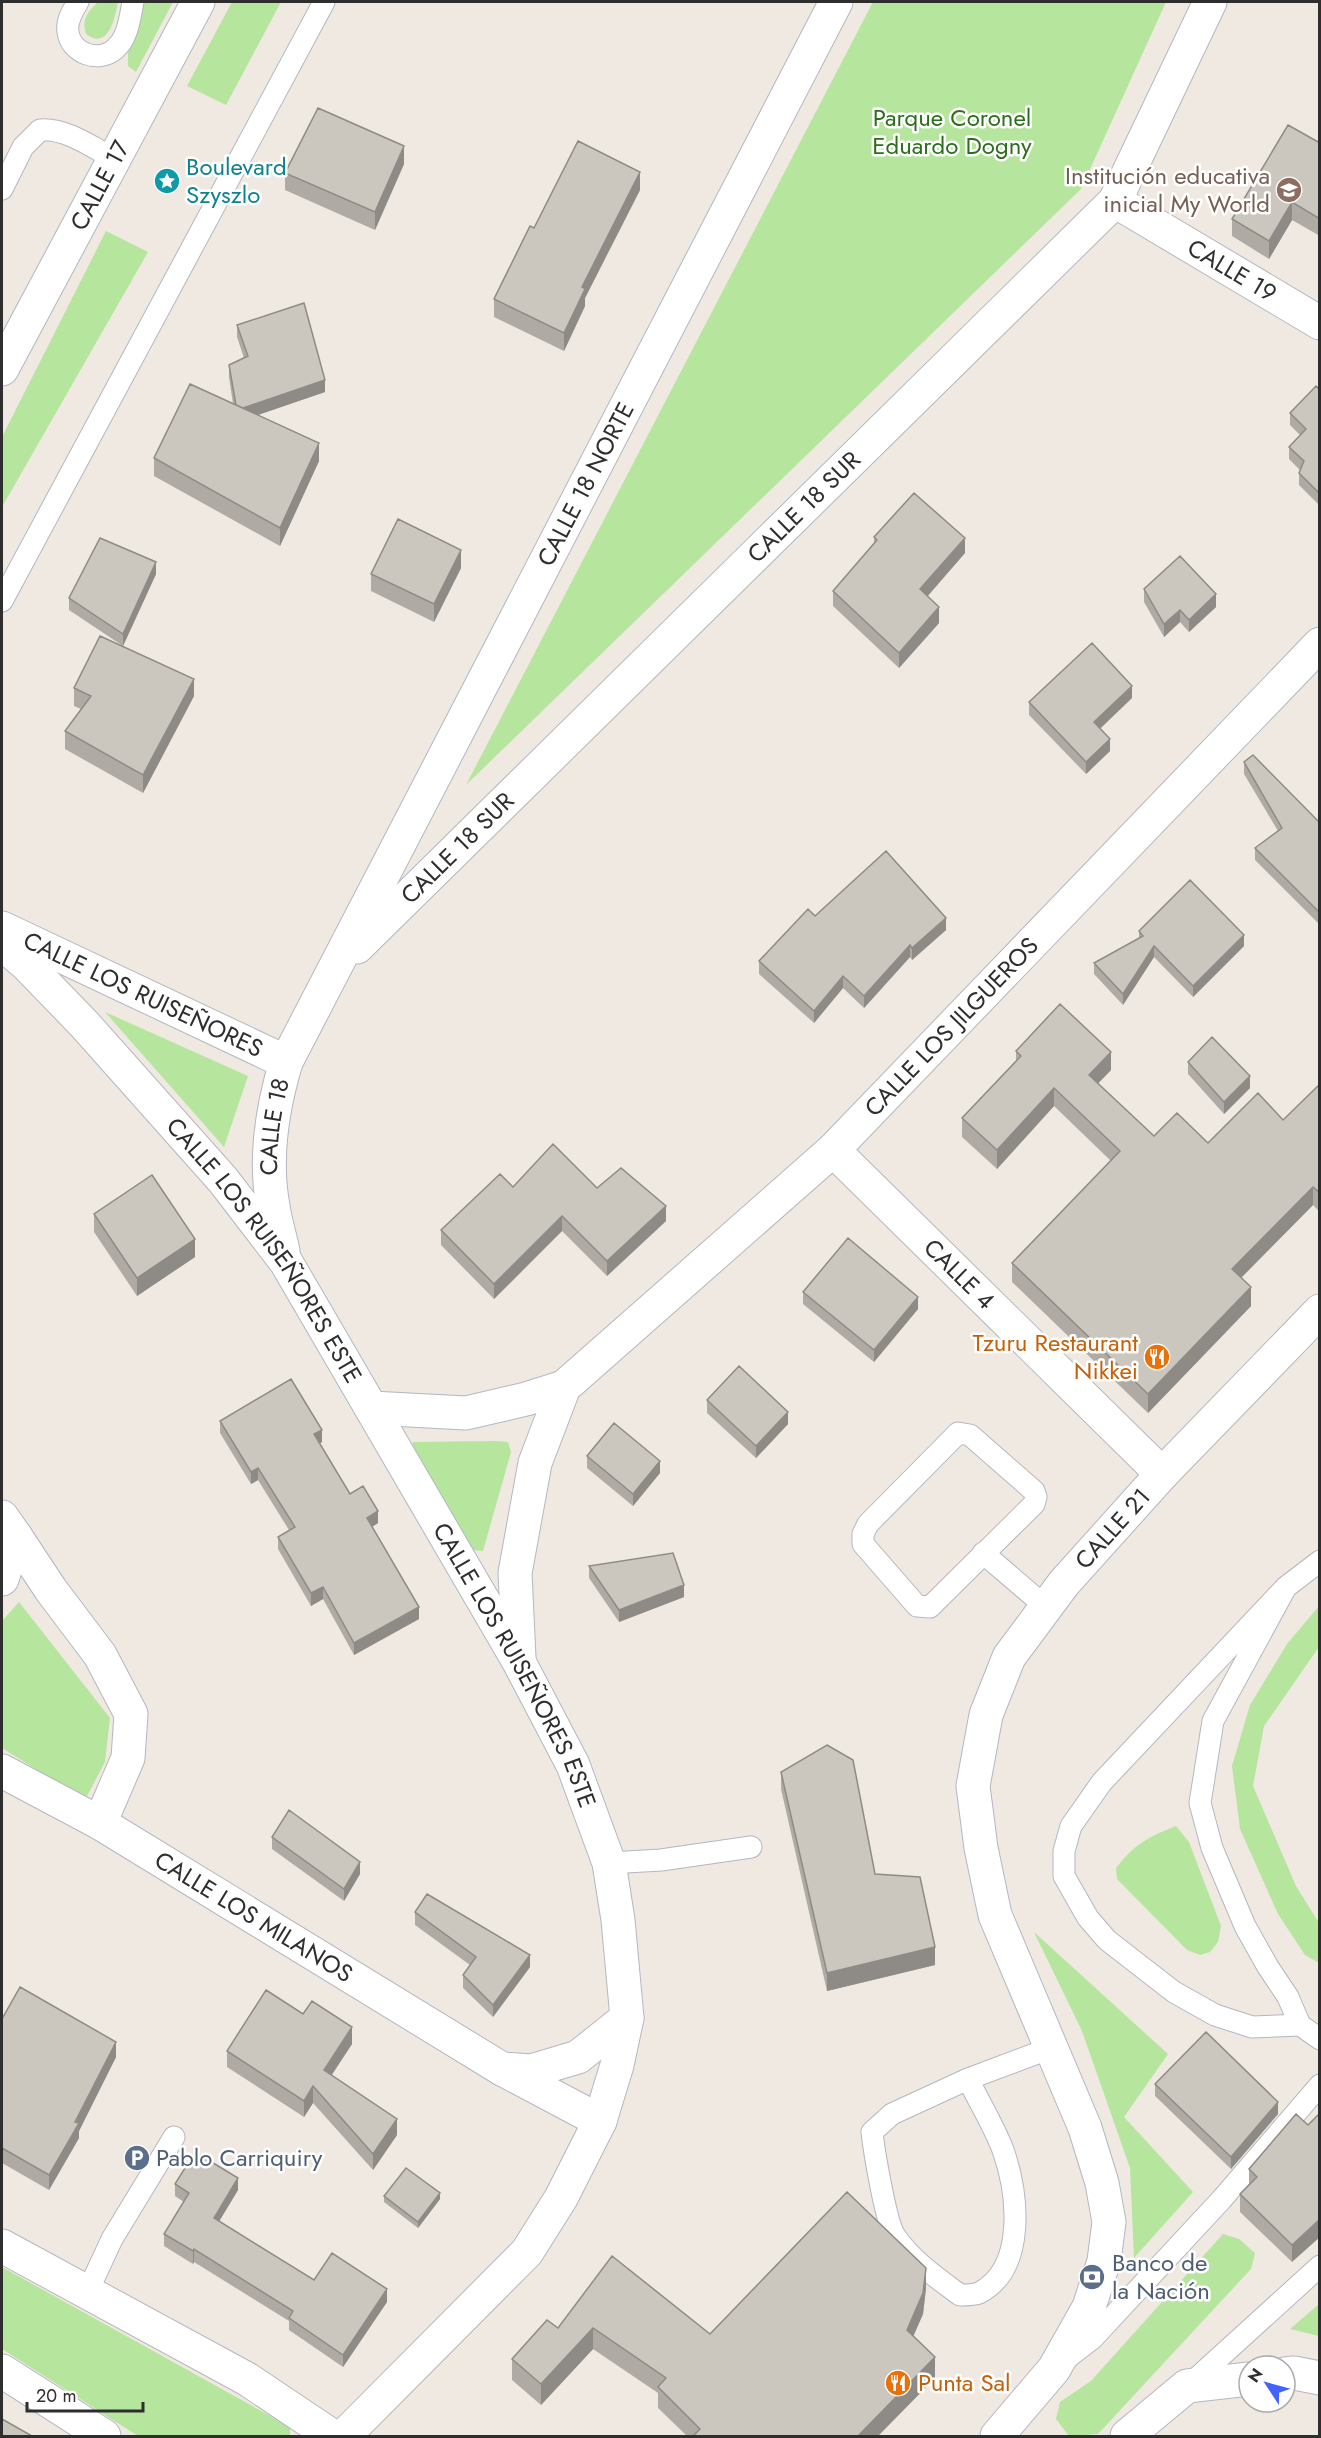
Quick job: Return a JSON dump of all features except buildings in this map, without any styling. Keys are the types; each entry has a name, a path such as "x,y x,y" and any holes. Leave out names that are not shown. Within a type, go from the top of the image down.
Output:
{"street":[{"name":"CALLE 17","path":"2,369 198,2"},
{"name":"CALLE 18 NORTE","path":"336,968 836,2"},
{"name":"CALLE 18 SUR","path":"336,968 1115,201 1210,2"},
{"name":"CALLE 19","path":"1115,201 1320,323"},
{"name":"CALLE LOS JILGUEROS","path":"371,1408 466,1413 526,1399 564,1387 833,1150 1320,644"},
{"name":"CALLE LOS RUISEÑORES","path":"2,928 285,1062"},
{"name":"CALLE LOS RUISEÑORES ESTE","path":"2,944 26,964 100,1042 223,1180 286,1262 519,1662 573,1765 609,1863 618,1920 627,2018 617,2065 600,2121 561,2198 527,2252 344,2436"},
{"name":"CALLE 18","path":"286,1262 272,1204 269,1152 275,1100 285,1062 336,968"},
{"name":"CALLE 4","path":"833,1150 1162,1474"},
{"name":"CALLE 21","path":"1004,2434 1054,2369 1089,2307 1104,2261 1109,2222 1102,2183 1085,2128 995,1915 981,1848 973,1786 986,1715 1009,1657 1064,1582 1162,1474 1320,1311"},
{"name":"CALLE LOS JILGUEROS","path":"519,1662 515,1573 535,1463 564,1387"},
{"path":"2,1579 9,1527"},
{"path":"9,1527 51,1590 100,1655 131,1714 128,1758 100,1823"},
{"name":"CALLE LOS MILANOS","path":"2,1771 100,1823 502,2069 600,2121"},
{"name":"CALLE LOS MILANOS","path":"502,2069 531,2071 578,2058 627,2018"},
{"path":"2,2246 247,2379 332,2436"},
{"path":"2,2371 104,2436"},
{"path":"1297,2374 1320,2378"},
{"path":"1127,2436 1187,2386 1237,2380"}],"lane":[{"path":"78,2 72,13 68,32 78,50 96,57 115,49 123,38 133,2"},
{"path":"2,601 324,2"},
{"path":"2,189 23,147 40,130 67,135 114,159"},
{"path":"958,1434 970,1435 1034,1491 1036,1497 1034,1504 983,1553 930,1607 924,1608 917,1606 863,1544 863,1534 868,1524 958,1434"},
{"path":"983,1553 1046,1606"},
{"path":"1300,2025 1252,2027 1215,2015 1174,1992 1107,1940 1079,1904 1064,1876 1064,1851 1071,1826 1102,1782 1286,1587 1320,1561"},
{"path":"1286,1587 1213,1721 1200,1803 1212,1848 1245,1926 1288,1997 1300,2025 1320,2039"},
{"path":"609,1863 661,1860 751,1847"},
{"path":"968,2079 1003,2149 1013,2192 1014,2245 1004,2272 978,2293 960,2295 915,2260 893,2234 872,2132 892,2114 968,2079 1051,2048"},
{"path":"1054,2369 1092,2339 1222,2199 1320,2085"},
{"path":"87,2293 112,2239 174,2137"},
{"path":"1187,2386 1320,2266"}],"green space":[{"path":"98,2 118,2 110,30 100,38 94,38 86,34 84,24 88,13"},
{"path":"143,2 173,2 136,72 128,66 128,53"},
{"path":"232,2 281,2 226,105 187,86"},
{"name":"Parque Coronel Eduardo Dogny","path":"873,2 1166,2 1081,189 466,785"},
{"path":"106,231 148,252 2,507 2,437"},
{"path":"105,1012 248,1076 224,1147"},
{"path":"413,1442 508,1442 511,1452 483,1551 472,1550 411,1452"},
{"path":"19,1602 110,1718 105,1762 85,1800 2,1748 2,1621"},
{"path":"1319,1606 1319,1647 1264,1726 1253,1786 1296,1886 1319,1923 1319,1963 1305,1955 1278,1914 1240,1829 1232,1766 1250,1705 1287,1644"},
{"path":"1176,1826 1189,1842 1221,1926 1218,1942 1210,1952 1200,1955 1187,1950 1117,1879 1116,1868 1129,1853 1150,1838"},
{"path":"1034,1932 1168,2054 1124,2117 1193,2192 1134,2258 1130,2168 1082,2031"},
{"path":"1223,2234 1239,2239 1255,2253 1251,2269 1098,2434 1069,2436 1056,2419 1060,2402 1091,2381"},
{"path":"2,2267 290,2427 290,2436 138,2436 2,2349"},
{"path":"1319,2304 1319,2336 1290,2329"}],"place":[{"name":"Boulevard Szyszlo","path":"167,181"},
{"name":"Institución educativa inicial My World","path":"1289,190"},
{"name":"Tzuru Restaurant Nikkei","path":"1157,1357"},
{"name":"Pablo Carriquiry","path":"137,2158"},
{"name":"Banco de la Nación","path":"1092,2277"},
{"name":"Punta Sal","path":"898,2383"}]}
